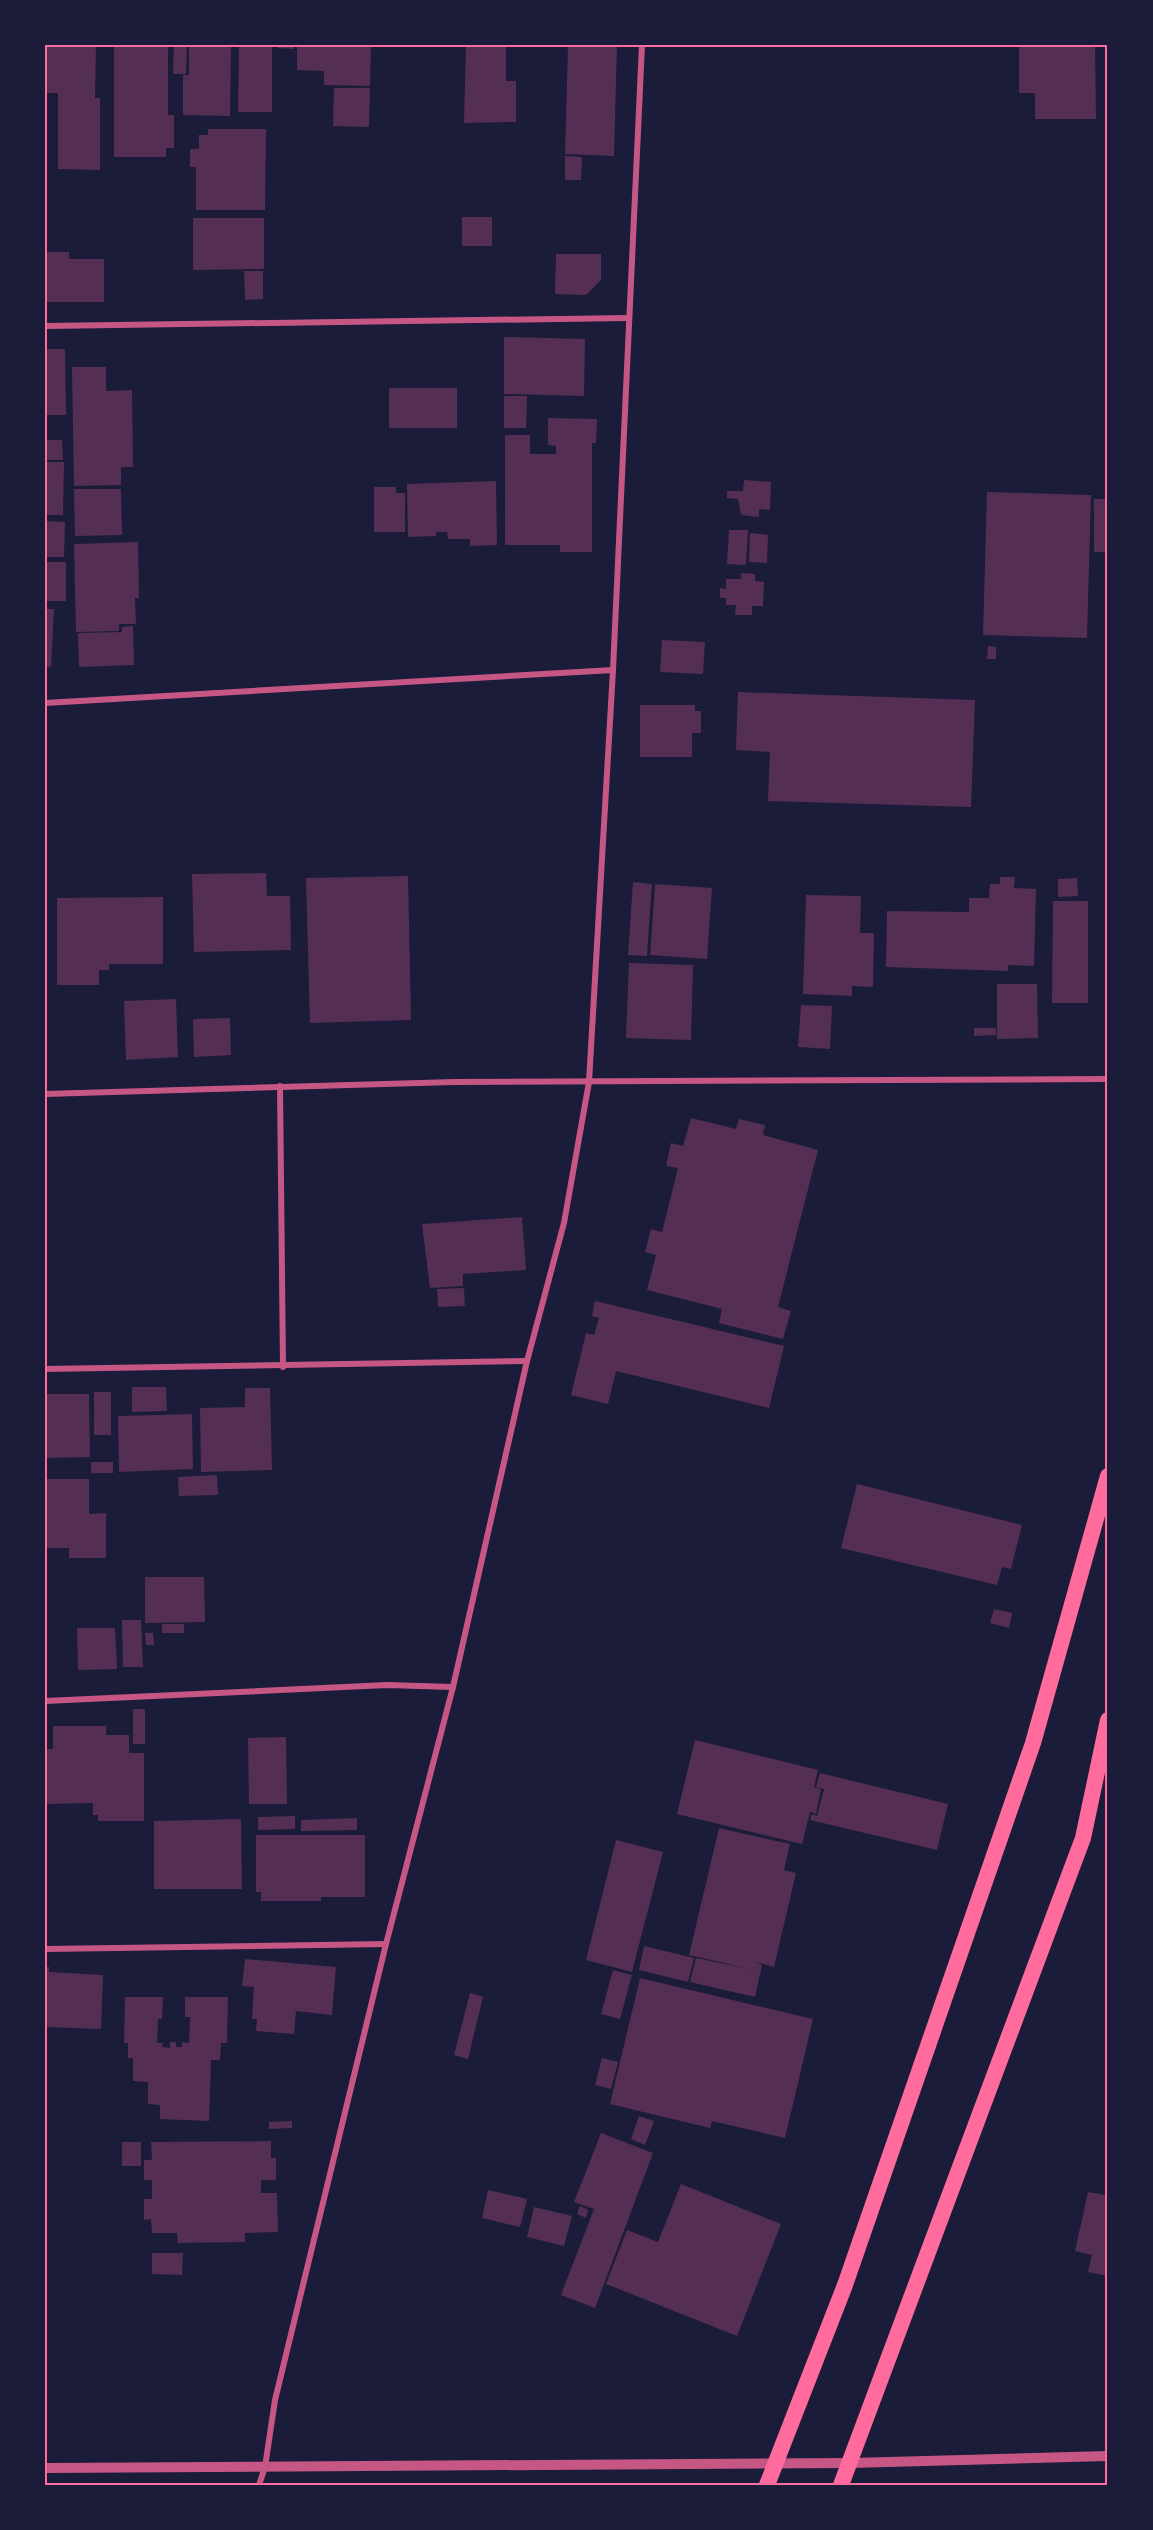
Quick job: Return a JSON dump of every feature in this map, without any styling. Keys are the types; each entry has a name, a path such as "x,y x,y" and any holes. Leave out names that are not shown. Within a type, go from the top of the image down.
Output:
{"highway":[{"path":"767,2485 845,2285 1033,1743 1108,1476"},
{"path":"841,2485 1083,1838 1108,1720"}],"street":[{"path":"259,2485 265,2467 275,2400 386,1944 453,1687 527,1361 564,1223 589,1082 613,670 642,45"},
{"path":"45,326 628,318"},
{"path":"45,703 613,670"},
{"path":"45,1094 280,1086 1108,1079"},
{"path":"280,1086 283,1367"},
{"path":"45,1369 283,1367 527,1361"},
{"path":"45,1701 387,1685 453,1687"},
{"path":"45,1949 386,1944"},
{"path":"45,2468 851,2463 1108,2456"}],"building":[{"path":"45,45 96,45 95,98 100,98 100,170 58,169 58,93 45,93"},
{"path":"114,45 168,45 168,115 174,115 174,148 166,148 166,157 114,157"},
{"path":"174,45 187,45 186,74 173,74"},
{"path":"189,45 231,45 230,116 183,115 183,75 189,75"},
{"path":"239,45 272,45 272,112 238,112"},
{"path":"278,45 294,45 294,49 278,48"},
{"path":"297,45 371,45 370,86 324,85 324,71 297,70"},
{"path":"466,45 506,45 506,81 516,81 516,122 464,123"},
{"path":"568,45 617,45 614,156 565,154"},
{"path":"1019,45 1095,45 1096,119 1035,119 1035,93 1019,93"},
{"path":"334,88 370,88 369,127 333,126"},
{"path":"208,129 266,129 265,210 196,210 196,167 190,167 190,149 199,149 199,135 208,135"},
{"path":"565,156 582,157 581,180 565,180"},
{"path":"462,217 492,217 492,246 462,246"},
{"path":"193,218 264,218 264,269 193,270"},
{"path":"45,252 69,252 69,259 104,259 104,302 45,302"},
{"path":"556,254 601,254 601,280 586,295 555,294"},
{"path":"244,271 263,271 263,299 245,300"},
{"path":"504,337 585,339 584,396 504,394"},
{"path":"45,349 65,349 66,415 45,415"},
{"path":"72,367 106,367 106,391 132,390 133,467 121,467 121,485 74,486"},
{"path":"389,388 457,388 457,428 389,428"},
{"path":"504,396 527,396 526,428 504,428"},
{"path":"548,418 597,419 596,443 592,443 592,552 560,552 560,545 505,545 505,435 530,435 530,454 556,454 556,446 548,445"},
{"path":"45,440 62,440 63,460 45,460"},
{"path":"45,462 64,462 63,515 45,515"},
{"path":"744,480 771,482 770,510 759,509 759,517 741,515 738,499 727,498 727,491 743,491"},
{"path":"496,481 497,545 470,546 470,539 448,539 447,532 436,532 436,536 408,537 407,484"},
{"path":"374,487 396,487 396,493 405,493 405,532 374,532"},
{"path":"74,489 121,489 122,535 75,536"},
{"path":"987,492 1091,495 1087,638 983,635"},
{"path":"1094,499 1108,499 1108,552 1094,552"},
{"path":"45,521 65,522 64,557 45,557"},
{"path":"729,530 748,530 746,565 727,564"},
{"path":"750,533 768,535 767,563 749,562"},
{"path":"138,542 139,598 135,598 136,624 119,624 119,631 76,632 74,544"},
{"path":"45,562 66,562 66,601 45,601"},
{"path":"741,573 755,574 755,581 764,582 763,606 752,606 752,615 735,615 736,605 726,605 726,598 720,598 720,588 726,589 726,579 741,579"},
{"path":"45,609 54,609 51,667 45,666"},
{"path":"133,626 134,665 79,667 78,633 122,632 122,627"},
{"path":"662,640 705,642 703,674 660,672"},
{"path":"988,646 996,647 996,659 987,659"},
{"path":"738,692 975,700 971,807 768,801 770,752 736,750"},
{"path":"640,705 695,705 695,711 701,711 701,733 692,733 692,757 640,757"},
{"path":"266,873 267,896 290,896 291,950 194,952 192,874"},
{"path":"408,876 411,1020 310,1023 306,878"},
{"path":"1000,877 1015,877 1014,888 1036,889 1034,966 1008,965 1008,971 886,967 887,911 969,912 969,898 989,898 990,884 1000,884"},
{"path":"1077,878 1078,896 1058,897 1058,879"},
{"path":"633,882 652,884 647,956 628,955"},
{"path":"655,884 712,888 707,959 650,955"},
{"path":"806,895 861,896 860,933 874,933 873,987 852,986 852,996 803,994"},
{"path":"163,897 163,964 109,964 109,970 99,970 99,985 57,985 57,898"},
{"path":"1053,901 1088,901 1088,1003 1052,1003"},
{"path":"629,963 693,965 691,1040 626,1038"},
{"path":"997,984 1037,984 1038,1038 997,1039"},
{"path":"176,999 178,1057 126,1060 124,1001"},
{"path":"801,1005 832,1006 830,1049 798,1047"},
{"path":"230,1018 231,1055 194,1057 193,1019"},
{"path":"974,1028 996,1028 996,1035 974,1036"},
{"path":"691,1118 736,1129 739,1119 765,1125 763,1135 818,1150 778,1307 791,1311 783,1339 719,1323 722,1309 647,1290 656,1255 645,1252 651,1229 662,1232 678,1168 666,1166 671,1143 683,1146"},
{"path":"522,1217 526,1270 463,1274 463,1286 430,1288 422,1224"},
{"path":"464,1288 465,1306 438,1307 437,1289"},
{"path":"595,1301 784,1346 769,1408 616,1371 608,1404 571,1395 586,1333 594,1335 599,1318 592,1316"},
{"path":"132,1387 166,1387 167,1411 132,1412"},
{"path":"245,1388 270,1388 272,1470 201,1472 200,1408 245,1407"},
{"path":"94,1392 111,1392 111,1435 94,1435"},
{"path":"45,1394 89,1394 90,1457 45,1458"},
{"path":"192,1414 193,1469 119,1472 118,1416"},
{"path":"91,1462 113,1462 113,1473 91,1473"},
{"path":"217,1475 218,1495 179,1496 178,1477"},
{"path":"45,1479 89,1479 89,1514 106,1513 106,1558 69,1558 69,1548 45,1548"},
{"path":"857,1484 1022,1525 1011,1569 1002,1567 997,1585 841,1548"},
{"path":"145,1577 204,1577 205,1622 145,1623"},
{"path":"994,1609 1012,1613 1009,1628 990,1623"},
{"path":"122,1620 141,1620 143,1667 123,1667"},
{"path":"162,1624 184,1624 184,1633 162,1633"},
{"path":"77,1628 115,1628 117,1669 78,1670"},
{"path":"145,1633 153,1633 154,1645 146,1645"},
{"path":"133,1709 145,1709 145,1744 133,1744"},
{"path":"53,1726 106,1726 106,1735 129,1735 129,1753 144,1753 144,1821 98,1821 98,1815 93,1815 93,1803 46,1804 46,1749 53,1749"},
{"path":"286,1737 287,1804 249,1804 248,1738"},
{"path":"695,1740 818,1770 814,1787 821,1789 816,1814 810,1812 802,1844 677,1814"},
{"path":"820,1773 948,1804 937,1850 810,1820 812,1814 817,1816 824,1789 816,1787"},
{"path":"295,1816 295,1829 258,1830 258,1817"},
{"path":"357,1818 357,1830 301,1831 301,1820"},
{"path":"241,1819 242,1889 154,1889 154,1821"},
{"path":"719,1828 790,1844 784,1870 796,1873 774,1967 756,1962 762,1965 755,1997 690,1982 696,1958 755,1970 689,1955"},
{"path":"256,1835 365,1835 365,1897 321,1897 321,1901 261,1901 261,1892 256,1892"},
{"path":"616,1840 663,1852 632,1972 586,1960"},
{"path":"644,1946 694,1958 688,1982 639,1970"},
{"path":"245,1959 336,1967 332,2015 296,2011 294,2034 256,2031 257,2019 252,2019 254,1987 242,1986"},
{"path":"45,1967 49,1967 49,1972 103,1975 101,2029 45,2027"},
{"path":"613,1970 632,1975 620,2019 601,2014"},
{"path":"640,1978 813,2019 785,2138 712,2121 710,2128 610,2104"},
{"path":"470,1993 483,1997 468,2059 454,2055"},
{"path":"125,1997 163,1997 162,2019 158,2019 157,2043 163,2043 162,2047 170,2048 170,2042 176,2042 176,2047 182,2047 182,2042 189,2043 190,2017 185,2017 185,1997 228,1997 227,2043 221,2043 220,2060 211,2060 209,2121 160,2119 160,2105 148,2104 148,2082 133,2081 133,2058 128,2058 128,2043 124,2043"},
{"path":"602,2058 618,2062 611,2089 595,2085"},
{"path":"639,2116 654,2121 645,2145 631,2139"},
{"path":"292,2121 292,2128 269,2129 269,2122"},
{"path":"601,2133 653,2153 595,2308 561,2295 594,2209 574,2202"},
{"path":"271,2141 271,2158 276,2158 276,2180 261,2180 261,2193 277,2193 278,2232 245,2233 245,2242 178,2243 177,2233 152,2233 151,2219 144,2220 144,2199 152,2199 152,2180 144,2180 144,2160 152,2160 151,2142"},
{"path":"122,2142 141,2142 141,2166 122,2166"},
{"path":"681,2184 781,2224 737,2336 606,2284 627,2230 658,2242"},
{"path":"1108,2184 1108,2276 1088,2272 1092,2255 1075,2251 1088,2192 1105,2195"},
{"path":"488,2190 527,2199 520,2227 482,2218"},
{"path":"580,2206 588,2210 586,2218 577,2214"},
{"path":"534,2207 572,2216 564,2246 527,2237"},
{"path":"152,2253 183,2253 182,2275 152,2274"}]}
